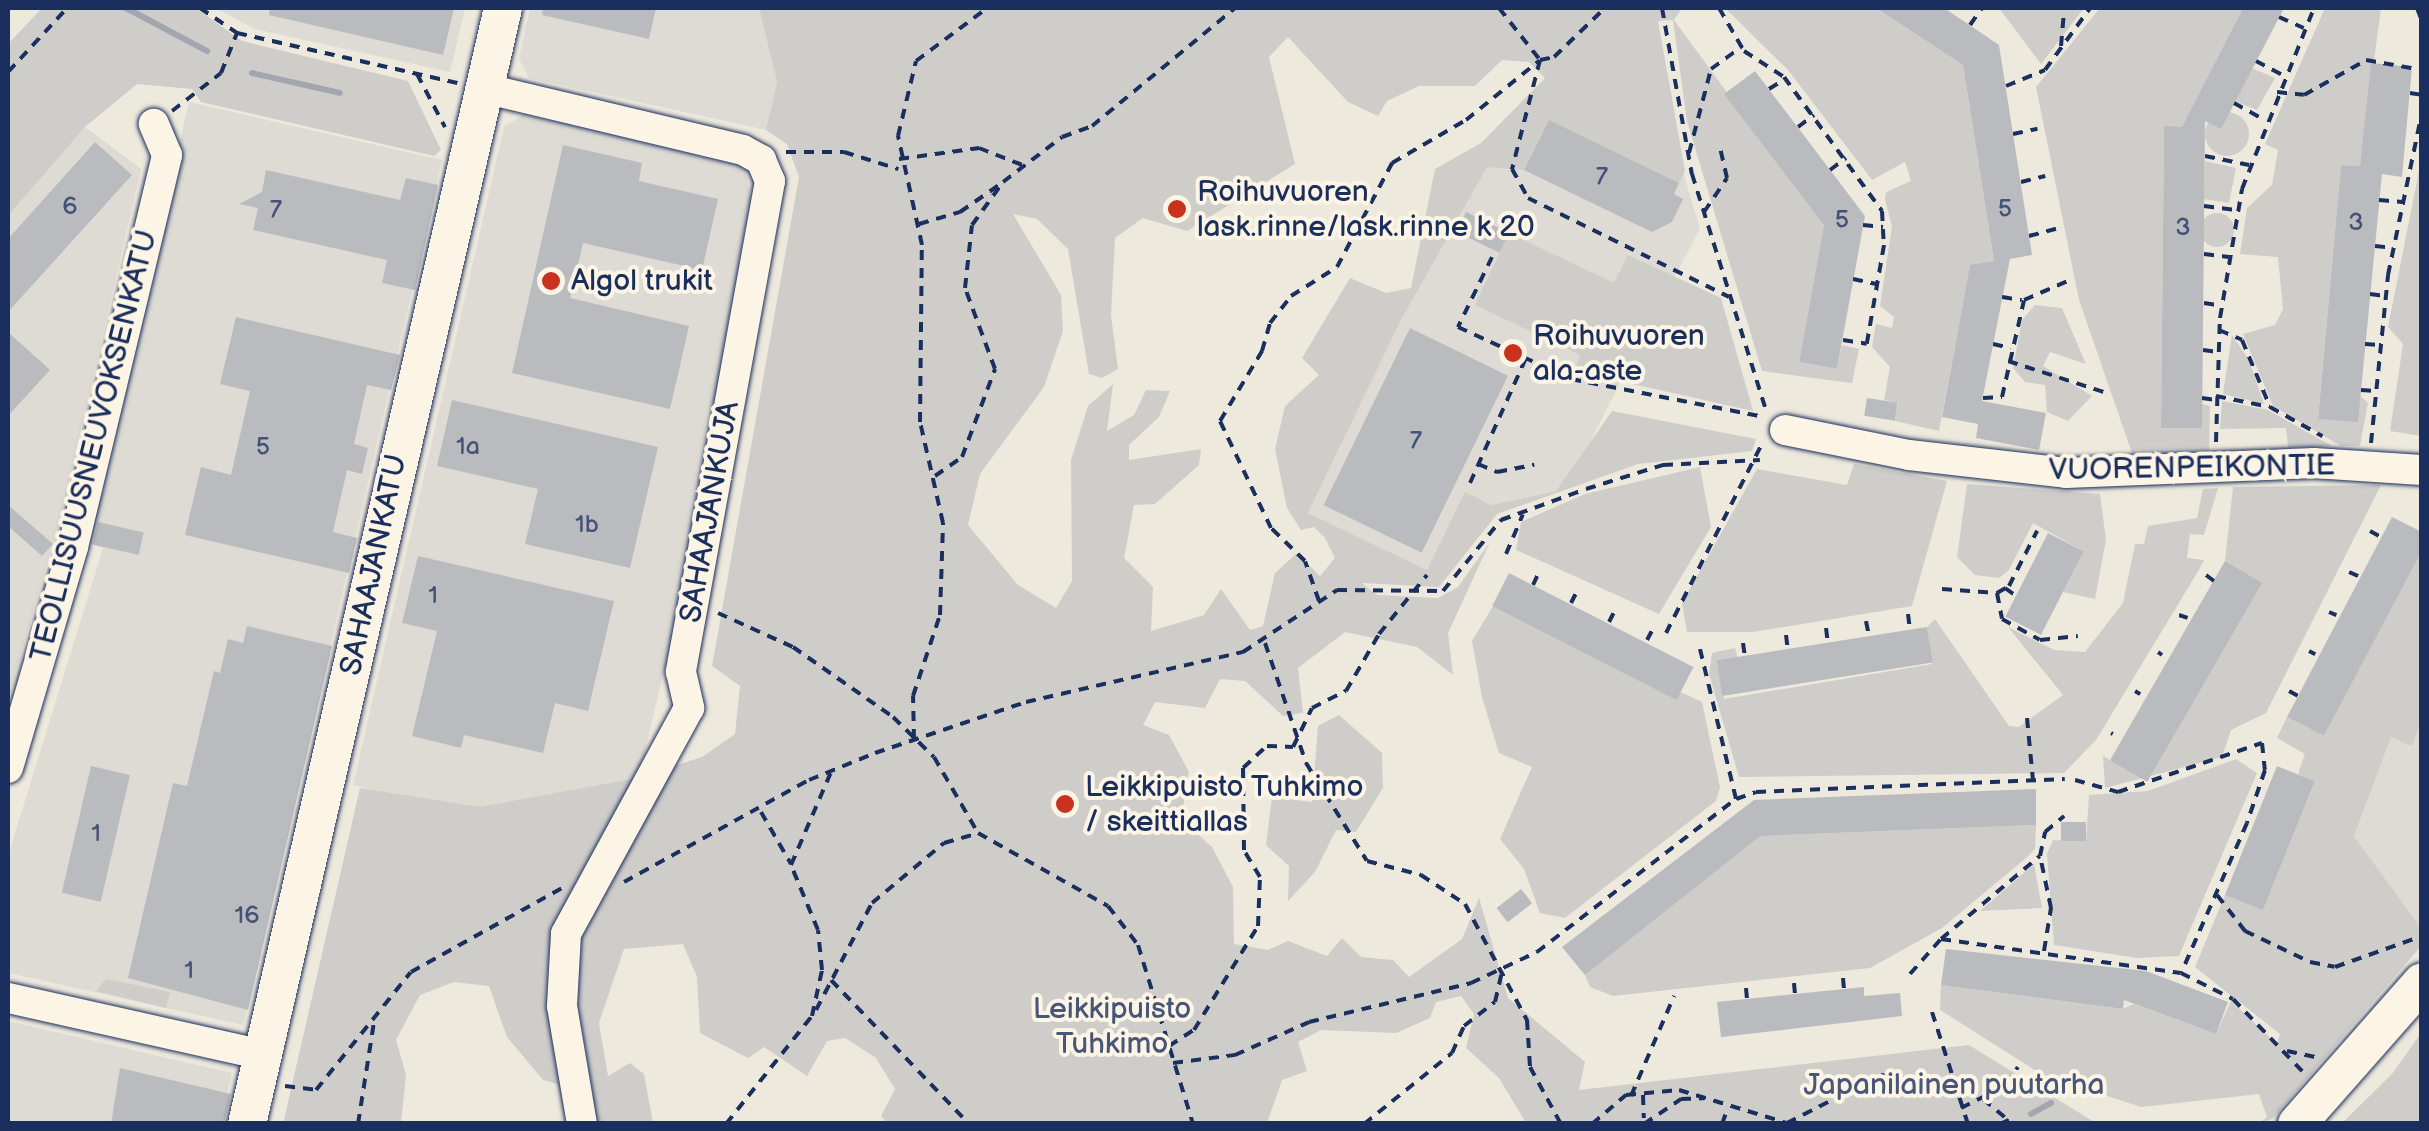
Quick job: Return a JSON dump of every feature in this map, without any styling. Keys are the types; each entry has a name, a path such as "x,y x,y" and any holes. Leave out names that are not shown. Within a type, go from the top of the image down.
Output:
{"main road":[{"name":"SAHAAJANKATU","path":"248,1124 272,1070 473,86 503,8"},
{"path":"2297,1124 2422,982"}],"street":[{"name":"SAHAAJANKUJA","path":"473,86 743,150 768,168 682,672 689,708 566,934 562,973 582,1124"},
{"name":"TEOLLISUUSNEUVOKSENKATU","path":"8,768 53,668 167,155 154,124"},
{"name":"VUORENPEIKONTIE","path":"1773,424 2012,470 2216,472 2369,465 2422,470"},
{"path":"8,998 272,1070"}],"path":[{"path":"8,72 67,8"},
{"path":"200,8 236,33 473,86"},
{"path":"914,739 913,696 940,615 935,476 920,422 919,224 898,159 916,61 987,8"},
{"path":"919,224 960,212 1025,166 1092,126 1235,8"},
{"path":"1499,8 1540,60"},
{"path":"1319,601 1305,561 1270,528 1220,421 1226,406 1280,309 1337,267 1392,163 1466,120 1606,8"},
{"path":"1662,8 1688,158 1773,424"},
{"path":"1719,8 1741,47 1785,78 1847,157 1882,212 1877,284 1866,346 1843,340"},
{"path":"1970,25 1982,8"},
{"path":"2061,46 2064,8"},
{"path":"2006,86 2045,70 2090,8"},
{"path":"2216,472 2218,352 2238,210 2266,120 2314,8"},
{"path":"2417,8 2422,21"},
{"path":"2278,17 2304,28"},
{"path":"154,124 221,73 236,33"},
{"path":"1688,158 1711,68 1741,47"},
{"path":"1540,60 1512,169 1528,198 1730,297"},
{"path":"2277,92 2304,94 2366,60 2422,70"},
{"path":"2256,61 2284,76"},
{"path":"417,74 451,138"},
{"path":"1769,90 1785,78"},
{"path":"2410,93 2422,94"},
{"path":"2234,104 2266,120"},
{"path":"2369,465 2393,248 2422,112"},
{"path":"1798,128 1814,115"},
{"path":"2013,134 2037,129"},
{"path":"2405,143 2415,144"},
{"path":"1704,212 1728,178 1719,144"},
{"path":"898,159 978,148 1025,166"},
{"path":"777,154 844,152 901,170"},
{"path":"2205,156 2250,166"},
{"path":"1830,170 1847,157"},
{"path":"2020,182 2045,176"},
{"path":"935,476 962,457 996,369 965,288 972,225 1003,182"},
{"path":"2379,200 2404,202"},
{"path":"2204,206 2238,210"},
{"path":"1863,225 1883,228"},
{"path":"2029,236 2056,230"},
{"path":"2374,246 2393,248"},
{"path":"2204,254 2231,257"},
{"path":"1492,257 1458,327 1571,379 1773,424"},
{"path":"1853,279 1877,284"},
{"path":"2002,297 2024,300 2068,282"},
{"path":"2370,294 2386,296"},
{"path":"1983,398 2002,398 2024,300"},
{"path":"2204,304 2222,306"},
{"path":"2220,330 2242,340 2270,408"},
{"path":"1994,344 2011,348"},
{"path":"2365,344 2381,345"},
{"path":"2203,350 2218,352"},
{"path":"1470,483 1526,358"},
{"path":"2008,361 2104,392"},
{"path":"2360,390 2376,391"},
{"path":"2202,398 2270,408 2336,446"},
{"path":"272,1070 316,1090 411,972 443,952 560,887 591,886 653,872 832,770 1026,702 1265,642 1338,590 1412,593 1455,584 1484,532 1526,511 1663,465 1760,460 1666,633"},
{"path":"1478,464 1498,472 1534,464"},
{"path":"1506,554 1526,511"},
{"path":"1942,589 1997,593 2005,588 2037,531"},
{"path":"2370,531 2381,537"},
{"path":"2028,549 2037,554"},
{"path":"1533,585 1540,570"},
{"path":"2350,572 2360,577"},
{"path":"2206,575 2214,581"},
{"path":"1169,1046 1194,1030 1258,926 1260,877 1244,850 1243,768 1266,746 1292,748 1312,708 1346,691 1366,667 1378,634 1427,576"},
{"path":"2005,588 2016,596"},
{"path":"1571,604 1578,589"},
{"path":"1997,593 2002,619 2040,640 2078,636"},
{"path":"1609,622 1616,608"},
{"path":"712,610 793,648 914,739 978,833 1108,906 1138,945 1193,1124"},
{"path":"2329,612 2336,615"},
{"path":"1908,614 1910,630"},
{"path":"2179,614 2188,618"},
{"path":"1866,621 1869,637"},
{"path":"1647,640 1654,626"},
{"path":"1826,628 1828,644"},
{"path":"1786,635 1788,651"},
{"path":"1265,642 1306,764 1368,860 1421,875 1465,904 1494,971 1527,1020 1530,1068 1560,1124"},
{"path":"1742,643 1745,658"},
{"path":"1700,649 1736,799"},
{"path":"2289,691 2298,696"},
{"path":"2028,718 2034,780"},
{"path":"2075,780 2118,792 2262,743 2260,784 2248,829 2180,973"},
{"path":"791,865 832,770"},
{"path":"2018,780 2018,790"},
{"path":"1173,1063 1234,1055 1309,1022 1379,1011 1537,952 1708,826 1736,799 1776,791 2065,780"},
{"path":"1970,782 1970,792"},
{"path":"2260,784 2268,787"},
{"path":"1920,785 1921,794"},
{"path":"1872,787 1872,796"},
{"path":"1824,789 1824,798"},
{"path":"1776,791 1776,800"},
{"path":"761,812 791,865 818,930 822,970 812,1016"},
{"path":"2044,951 2051,908 2040,856 2046,832 2064,816"},
{"path":"726,1124 812,1016 872,903 944,843 978,833"},
{"path":"1672,849 1676,856"},
{"path":"1910,974 1941,939 2040,856"},
{"path":"2227,870 2234,874"},
{"path":"1638,874 1643,882"},
{"path":"2217,895 2245,932 2310,962 2335,967 2422,936"},
{"path":"1604,901 1610,909"},
{"path":"1569,927 1576,936"},
{"path":"1941,939 2180,973 2211,986 2286,1051 2305,1078"},
{"path":"1962,952 1964,942"},
{"path":"2012,958 2013,948"},
{"path":"2061,965 2062,954"},
{"path":"2108,971 2109,960"},
{"path":"2162,978 2166,969"},
{"path":"1364,1124 1452,1052 1464,1026 1495,1002 1501,975"},
{"path":"1843,978 1844,989"},
{"path":"831,980 968,1124"},
{"path":"1794,983 1795,994"},
{"path":"2208,994 2211,986"},
{"path":"1746,988 1747,999"},
{"path":"1631,1096 1674,996"},
{"path":"1932,1012 1950,1085 1968,1124"},
{"path":"358,1124 375,1017"},
{"path":"2286,1051 2327,1060"},
{"path":"1961,1108 1984,1099 2018,1067"},
{"path":"1592,1124 1631,1096 1679,1090 1727,1110 1786,1123 1824,1108 1880,1075 1950,1085"},
{"path":"1643,1095 1644,1121 1669,1113 1680,1099 1704,1098"},
{"path":"1984,1099 2016,1123"},
{"path":"1722,1124 1727,1110"},
{"path":"2000,1124 2016,1123"}],"shaded area":[{"path":"215,8 465,8 450,72 255,29"},
{"path":"530,8 759,8 777,82 766,130 529,78 519,59"},
{"name":"Roihuvuoren ala-aste","path":"1551,82 1672,136 1700,228 1577,467 1556,491 1491,505 1483,500 1427,570 1308,513 1401,320 1495,150"},
{"path":"189,102 442,160 243,1025 8,973 8,856 103,548 88,543"},
{"path":"524,114 744,165 752,202 718,442 641,768 616,811 488,817 353,785 504,127"},
{"path":"85,127 141,169 60,518 8,699 8,216"},
{"path":"2421,655 2421,928 2354,836"},
{"path":"8,1021 232,1073 220,1123 8,1124"}],"green space":[{"path":"42,8 196,8 242,41 408,81 441,150 434,156 201,102 192,89 137,84 85,127 8,216 8,44"},
{"path":"759,8 1682,8 1674,20 1824,225 1799,362 1837,369 1842,345 1859,349 1852,383 1762,371 1687,121 1673,20 1658,21 1685,171 1679,183 1549,120 1524,170 1487,167 1401,320 1308,513 1427,570 1465,492 1491,505 1556,491 1612,411 1756,439 1752,451 1638,464 1497,514 1439,587 1362,583 1377,595 1438,598 1458,587 1490,542 1448,633 1453,675 1417,647 1345,632 1298,668 1303,713 1283,716 1245,681 1220,679 1205,708 1155,702 1143,725 1169,735 1189,772 1181,819 1212,847 1233,887 1234,944 1268,950 1288,941 1327,956 1342,938 1361,957 1393,960 1409,977 1462,939 1479,898 1508,998 1585,1062 1579,1090 1969,1045 2096,1123 1526,1123 1499,1078 1466,1048 1474,1014 1461,996 1436,1002 1430,1018 1396,1033 1321,1030 1298,1042 1307,1071 1282,1080 1267,1123 887,1123 881,1116 895,1089 876,1058 845,1038 827,1041 807,1076 764,1047 748,1058 700,1033 697,977 683,944 624,949 599,1023 608,1076 630,1063 644,1074 653,1123 566,1123 558,1084 543,1080 507,1037 489,986 454,982 420,995 396,1040 406,1075 401,1123 283,1124 360,788 480,807 637,778 702,757 735,734 740,686 712,666 799,177 787,144 766,130 777,82","holes":["1288,37 1348,102 1378,116 1387,101 1419,86 1475,86 1502,60 1529,62 1545,78 1481,143 1435,169 1411,288 1386,293 1350,278 1302,358 1319,375 1285,406 1275,449 1287,508 1301,530 1314,527 1325,538 1335,558 1320,576 1297,553 1275,573 1263,626 1250,630 1221,589 1204,615 1151,631 1153,587 1124,558 1134,505 1155,504 1199,465 1201,449 1129,460 1129,445 1159,417 1170,391 1146,390 1134,415 1107,431 1113,384 1088,406 1071,460 1072,581 1056,608 1018,585 968,525 980,474 1044,387 1063,331 1061,295 1013,214 1037,219 1068,249 1089,374 1102,378 1118,369 1111,315 1115,238 1143,218 1187,231 1295,164 1269,57"]},
{"path":"1725,8 1876,8 1963,65 1994,261 1970,266 1939,431 1895,421 1898,403 1884,400 1890,367 1872,347 1876,324 1892,328 1894,317 1880,306 1892,226 1885,200 1886,192 1911,181 1905,162 1872,180 1788,70"},
{"path":"1999,8 2084,8 2041,64"},
{"path":"2100,8 2243,8 2190,112 2192,127 2164,127 2161,427 2202,428 2202,404 2210,406 2209,451 2133,456 2079,300 2036,87"},
{"path":"2325,8 2381,8 2360,166 2341,165 2318,418 2360,396 2368,403 2360,446 2341,446 2273,406 2243,334 2275,325 2283,309 2278,257 2240,254 2247,208 2272,185 2278,150 2265,144"},
{"path":"2252,68 2275,78 2257,110 2235,101"},
{"path":"2227,112 2243,118 2249,134 2243,150 2227,156 2211,150 2205,134 2211,118"},
{"path":"2205,161 2236,168 2229,203 2204,199"},
{"path":"2421,161 2422,436 2390,431 2403,344 2388,327"},
{"path":"2217,213 2229,218 2234,230 2229,242 2217,247 2205,242 2200,230 2205,218"},
{"path":"1509,233 1614,283 1628,255 1721,298 1753,411 1574,371 1580,355 1475,305"},
{"path":"2035,305 2062,308 2086,364 2050,352 2043,366 2092,396 2068,421 2047,412 2045,385 2025,382 2013,368 2022,320"},
{"path":"2232,335 2249,360 2264,404 2223,394"},
{"path":"2222,401 2268,410 2332,446 2288,448 2286,428 2220,429"},
{"path":"1854,464 1947,481 1912,606 1753,632 1687,632 1682,603 1757,469 1847,485"},
{"path":"1700,467 1711,527 1659,614 1516,550 1521,522 1585,494"},
{"path":"1967,484 2100,494 2106,540 2095,599 2063,592 2083,551 2033,523 2009,570 1999,578 1975,575 1957,557"},
{"path":"2381,485 2266,713 2231,730 2222,757 2105,788 2103,756 2139,776 2262,582 2225,561 2233,487"},
{"path":"2218,488 2204,535 2190,534 2187,558 2204,560 2200,568 2096,740 2064,773 1739,777 1709,674 1712,653 1735,648 1738,659 1717,664 1724,699 1932,664 1927,627 1935,619 2009,726 2019,727 2063,695 2008,627 2054,650 2085,652 2123,603 2135,544 2144,544 2148,526 2197,518 2203,489"},
{"path":"2421,550 2421,722 2412,746 2391,737 2354,836 2421,928 2421,946 2272,1119 2259,1123 2267,1117 2259,1094 2141,1107 2098,1093 2076,1096 1940,1010 1941,985 2122,1009 2134,1004 2216,1034 2231,1001 2277,1044 2280,1034 2195,967 2225,895 2263,910 2315,782 2298,774 2305,754 2277,738 2287,717 2324,736"},
{"path":"1493,606 1702,702 1720,787 1716,801 1565,918 1540,913 1524,869 1500,839 1532,767 1499,753 1482,697 1472,641"},
{"path":"1339,715 1382,753 1383,788 1356,832 1336,830 1315,872 1288,901 1289,866 1266,845 1272,797 1312,802 1318,726"},
{"path":"2236,759 2257,773 2179,956 2137,958 2054,945 2047,854 2053,840 2086,841 2089,795 2148,791"},
{"path":"2036,825 2035,849 2025,859 1942,928 1870,968 1613,996 1590,987 1585,975 1756,836"},
{"path":"2034,864 2042,908 1980,911"},
{"path":"106,979 170,992 166,1008 96,991"},
{"path":"2421,1033 2421,1123 2342,1123 2392,1074"}],"building":[{"path":"270,8 454,8 443,55 269,15"},
{"path":"543,8 656,8 649,39 542,15"},
{"path":"1876,8 1944,8 1999,45 2032,255 2010,259 1982,401 2046,413 2039,450 1976,438 1978,424 1942,417 1970,265 1994,261 1963,65"},
{"path":"2243,8 2284,8 2221,129 2205,121 2202,428 2161,428 2164,126 2182,127"},
{"path":"2371,63 2412,67 2402,177 2382,174 2358,422 2318,419 2341,165 2360,166"},
{"path":"1755,71 1865,216 1837,369 1799,362 1824,225 1724,94"},
{"path":"1549,120 1679,183 1674,194 1683,199 1672,222 1652,232 1524,170"},
{"path":"95,142 132,175 8,312 8,239"},
{"name":"Algol trukit","path":"563,145 642,163 639,181 718,199 702,270 583,243 570,298 689,326 670,409 512,373"},
{"path":"266,170 400,200 406,178 438,185 415,290 382,283 387,260 253,230 258,208 239,204 262,192"},
{"path":"1466,212 1509,233 1499,253 1456,232"},
{"path":"236,317 400,355 391,390 367,385 354,444 368,448 362,474 347,470 333,532 357,538 349,573 185,535 201,467 231,475 250,391 220,384"},
{"path":"1410,328 1508,376 1422,553 1324,505"},
{"path":"8,332 50,370 8,416"},
{"path":"1867,398 1898,403 1895,421 1864,416"},
{"path":"452,400 658,447 630,568 525,544 538,489 437,466"},
{"path":"8,505 53,544 42,556 8,526"},
{"path":"2392,517 2422,532 2422,550 2324,736 2287,717"},
{"path":"98,522 144,533 139,555 93,544"},
{"path":"2048,533 2084,551 2041,635 2005,617"},
{"path":"418,556 614,601 588,711 555,703 543,753 464,735 461,748 412,736 437,631 402,623"},
{"path":"2225,561 2262,582 2147,782 2110,760"},
{"path":"1509,573 1693,667 1677,700 1492,606"},
{"path":"247,626 332,646 248,1010 128,978 173,783 187,786 214,671 220,673 228,639 243,643"},
{"path":"1927,627 1933,663 1722,696 1717,660"},
{"path":"91,766 130,775 101,902 62,893"},
{"path":"2277,766 2315,781 2263,910 2225,895"},
{"path":"2036,789 2036,825 1760,836 1585,975 1562,947 1754,800"},
{"path":"2061,822 2086,822 2086,841 2061,841"},
{"path":"1521,889 1532,903 1508,922 1497,908"},
{"path":"1946,949 2146,971 2228,1002 2216,1034 2124,1000 2123,1009 1941,985"},
{"path":"1864,987 1864,996 1900,993 1902,1016 1721,1037 1717,1002"},
{"path":"120,1068 231,1094 224,1124 111,1124"}],"waterway":[{"path":"126,8 207,51"},
{"path":"252,73 340,93"},
{"path":"2031,1114 2051,1103"}],"place":[{"name":"Roihuvuoren lask.rinne/lask.rinne k 20","path":"1177,209"},
{"name":"Algol trukit","path":"551,281"},
{"name":"Roihuvuoren ala-aste","path":"1513,353"},
{"name":"Leikkipuisto Tuhkimo / skeittiallas","path":"1065,804"}],"park label":[{"name":"Leikkipuisto Tuhkimo","path":"1112,1026"},
{"name":"Japanilainen puutarha","path":"1954,1085"}]}
